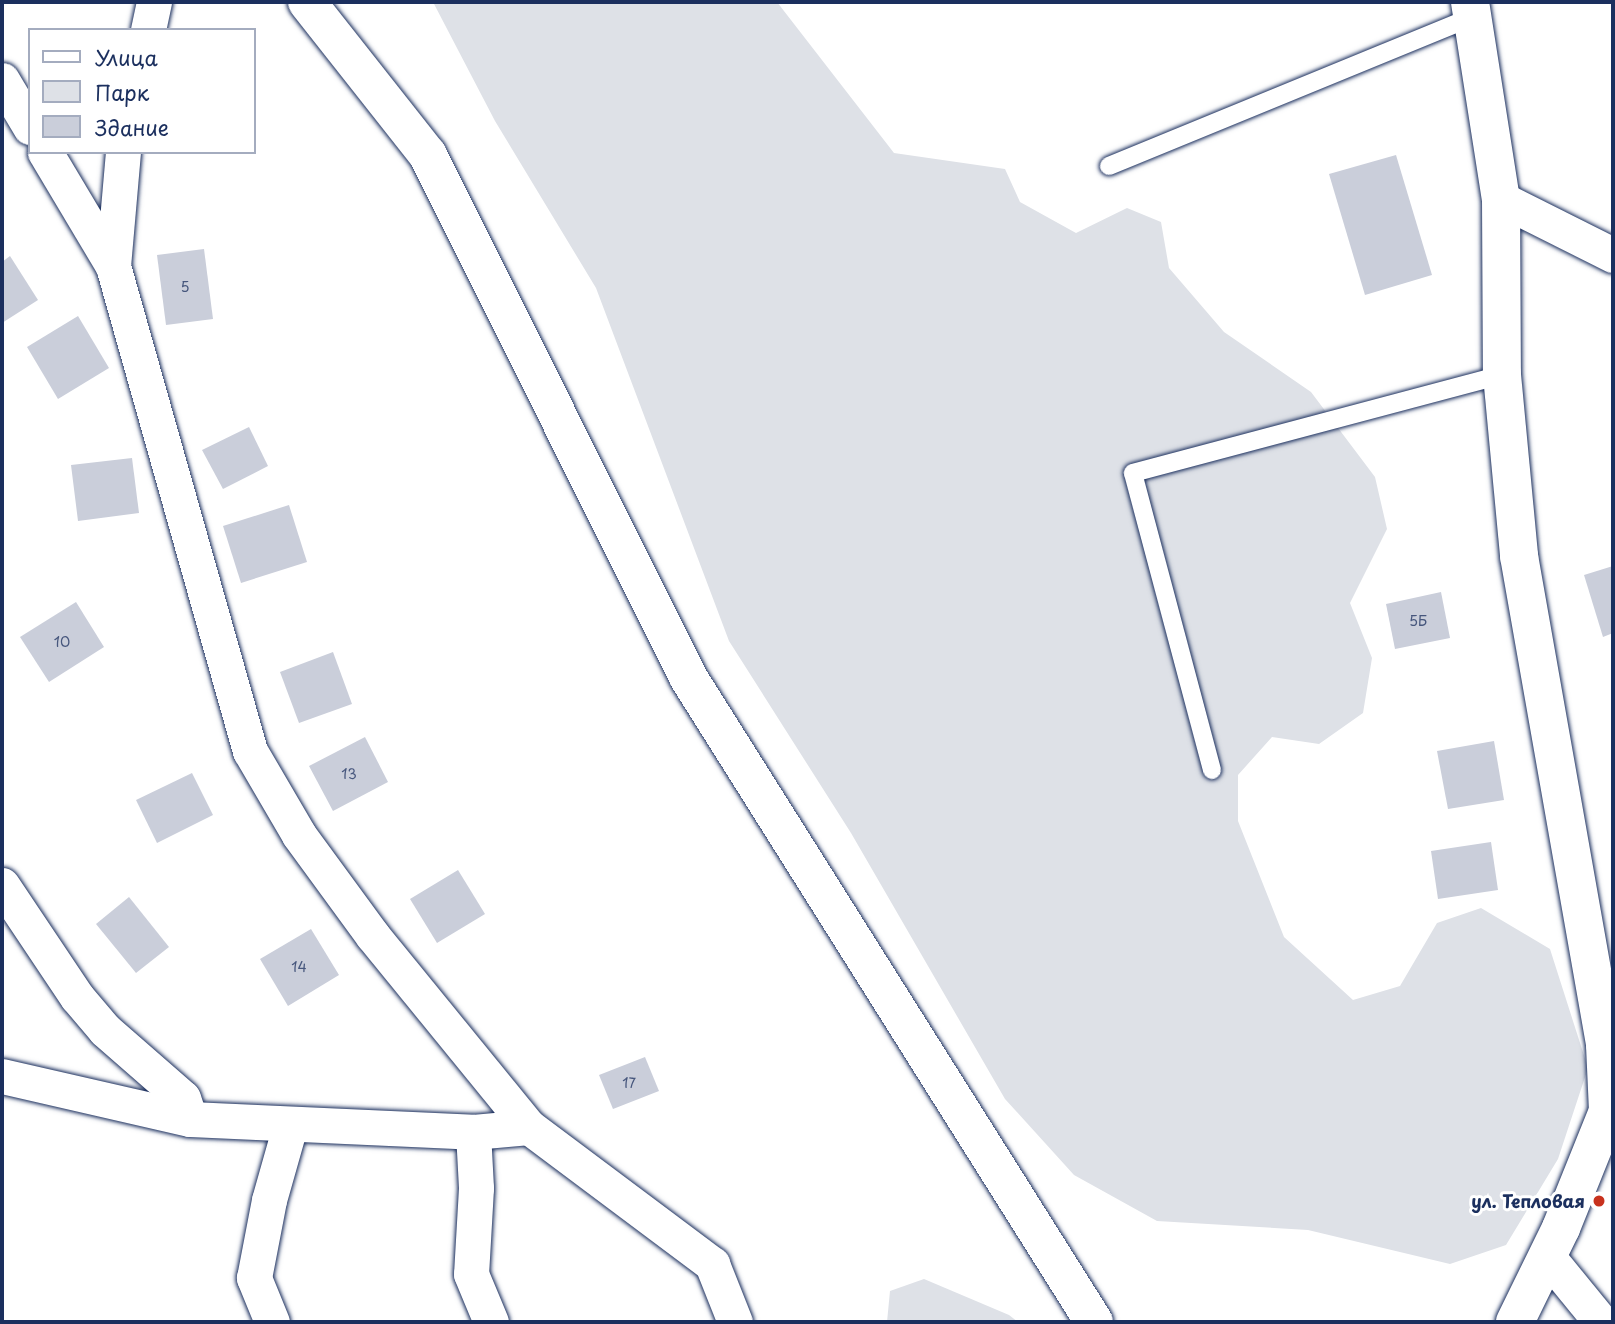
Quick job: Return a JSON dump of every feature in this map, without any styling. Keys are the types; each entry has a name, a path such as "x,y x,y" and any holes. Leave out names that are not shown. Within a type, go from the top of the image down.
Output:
{"street":[{"path":"148,28 155,2"},
{"path":"307,2 428,155 688,677 1094,1322"},
{"path":"1472,9 1501,199 1502,375 1520,556 1606,1058 1608,1111 1547,1256 1515,1322"},
{"path":"2,80 28,124"},
{"path":"46,154 113,267 250,751 299,835 373,936 529,1127 712,1264 735,1322"},
{"path":"113,267 123,154"},
{"path":"1501,199 1613,255"},
{"path":"2,885 77,997 105,1030 183,1098 190,1119"},
{"path":"2,1076 190,1119 290,1126 473,1132 529,1127"},
{"path":"272,1322 254,1278 268,1200 290,1126"},
{"path":"473,1132 476,1188 471,1273 491,1322"},
{"path":"1547,1256 1601,1322"}],"lane":[{"path":"1109,166 1472,9"},
{"path":"1212,770 1133,473 1502,375"}],"green space":[{"path":"433,2 777,2 894,153 1005,169 1020,202 1076,233 1127,208 1161,222 1169,268 1224,332 1311,392 1375,477 1387,529 1350,603 1372,658 1363,713 1319,744 1272,737 1238,775 1238,821 1284,937 1353,1000 1400,986 1437,923 1481,908 1550,949 1588,1068 1558,1159 1506,1245 1450,1264 1308,1230 1157,1221 1074,1175 1005,1099 851,833 729,641 596,288 495,121"},
{"path":"924,1279 1009,1315 1018,1322 887,1322 890,1291"}],"building":[{"path":"1396,155 1432,275 1365,295 1329,174"},
{"path":"204,249 213,319 166,325 157,255"},
{"path":"10,256 38,300 2,323 2,262"},
{"path":"78,316 109,368 58,399 27,347"},
{"path":"249,427 268,466 223,489 202,450"},
{"path":"132,458 139,513 78,521 71,465"},
{"path":"289,505 307,562 241,583 223,526"},
{"path":"1613,566 1613,633 1603,637 1584,575"},
{"path":"1441,592 1450,638 1395,649 1386,604"},
{"path":"76,602 104,647 49,682 20,637"},
{"path":"333,652 352,704 299,723 280,672"},
{"path":"365,737 388,782 333,811 309,766"},
{"path":"1494,741 1504,800 1448,809 1437,751"},
{"path":"192,773 213,815 157,843 136,800"},
{"path":"1491,842 1498,890 1438,899 1431,851"},
{"path":"458,870 485,914 437,943 410,899"},
{"path":"129,897 169,947 136,973 96,924"},
{"path":"311,929 339,975 288,1006 260,959"},
{"path":"645,1057 659,1091 613,1109 599,1075"}],"place":[{"name":"ул. Тепловая","path":"1599,1201"}]}
